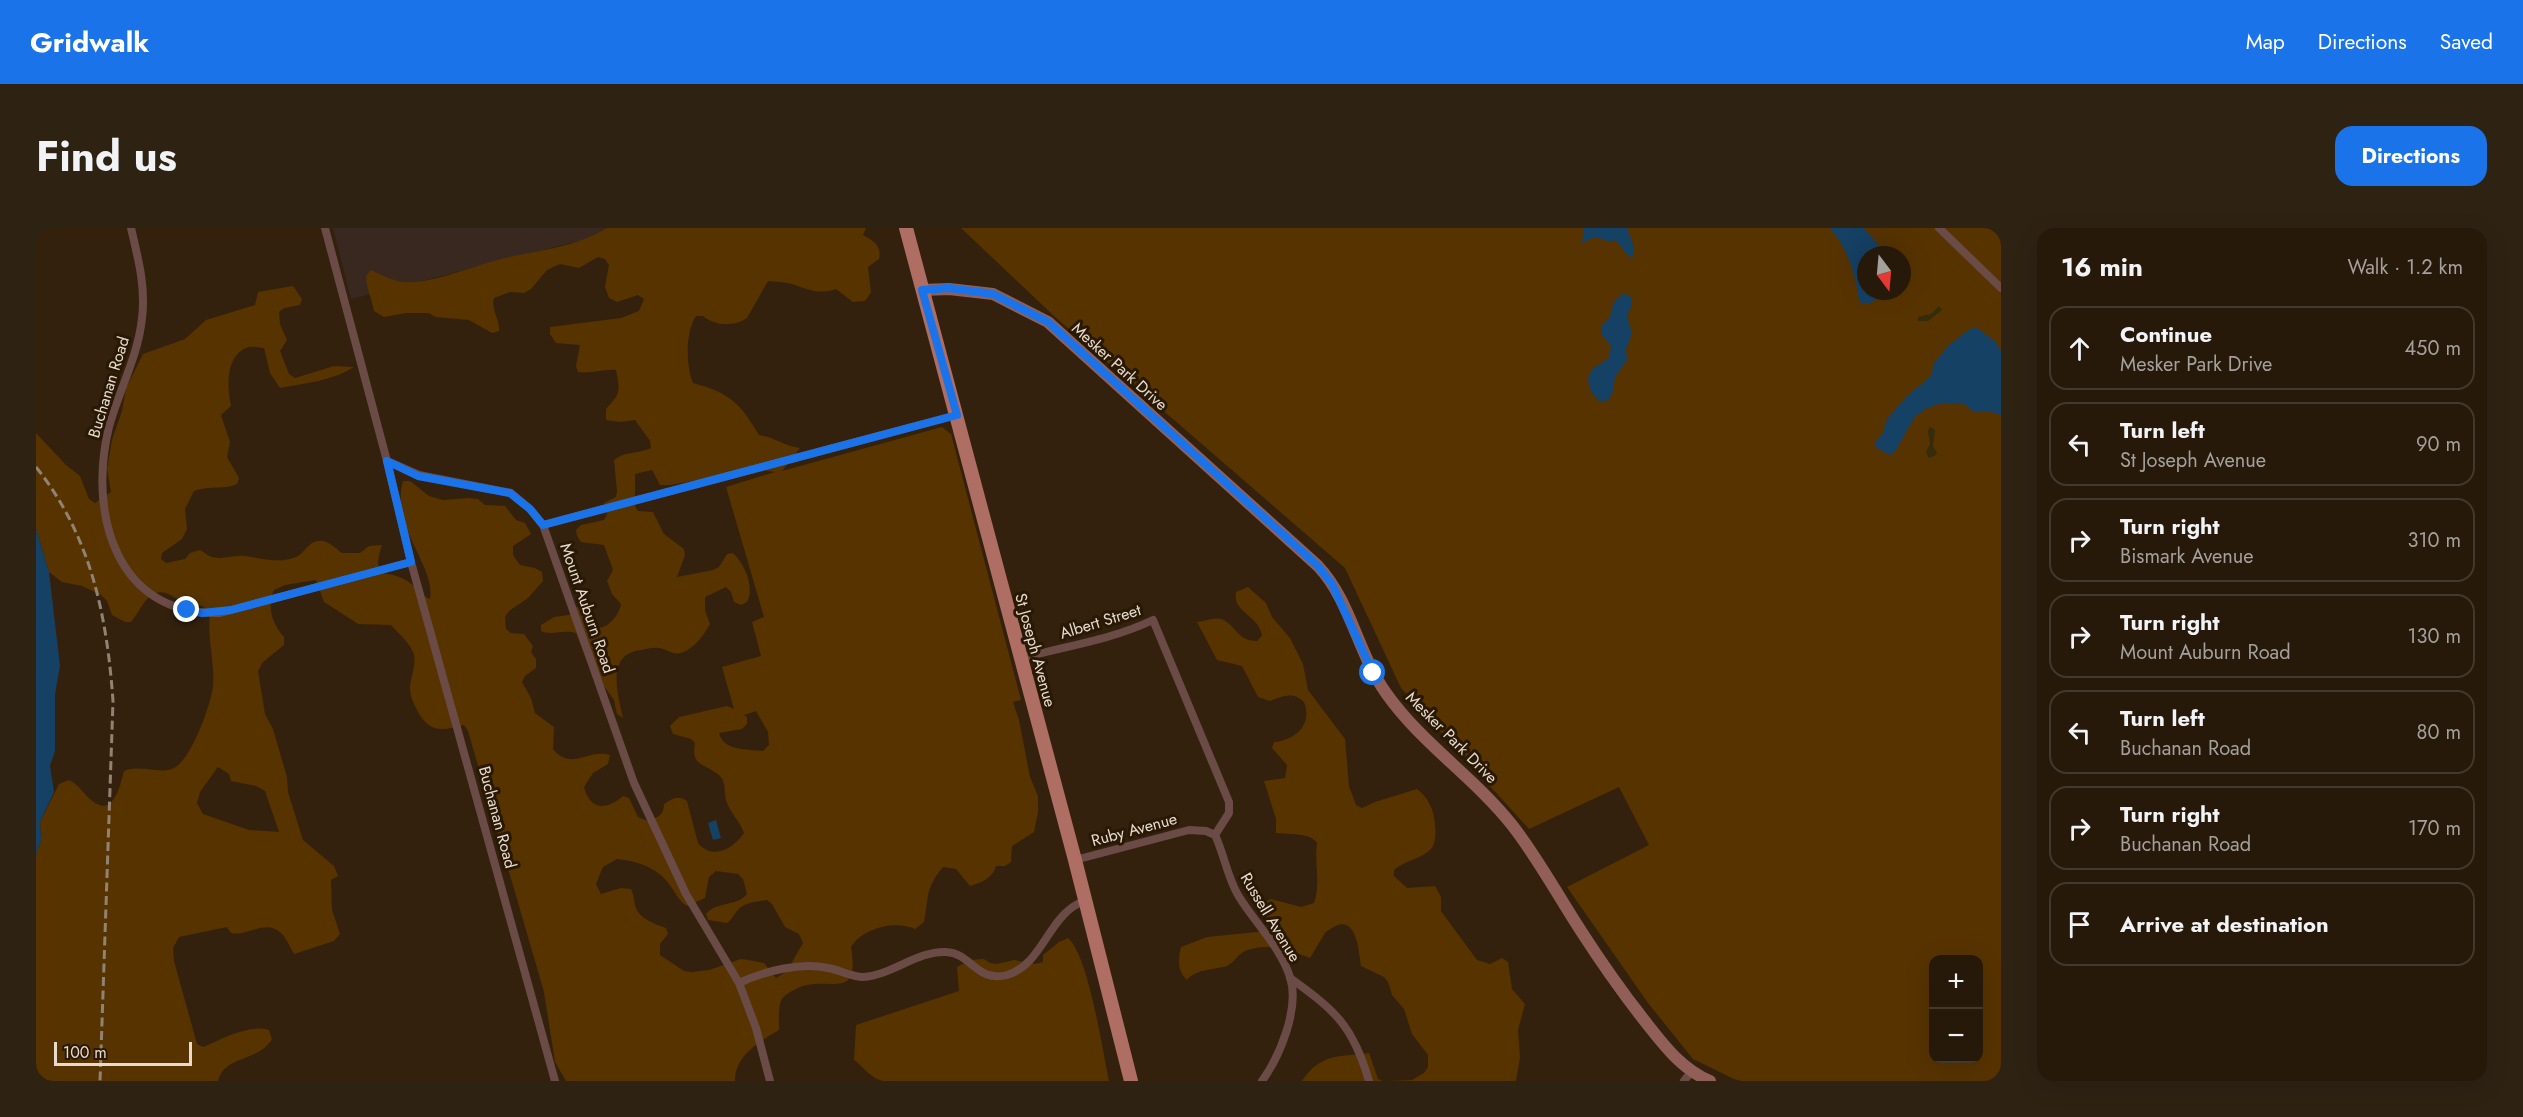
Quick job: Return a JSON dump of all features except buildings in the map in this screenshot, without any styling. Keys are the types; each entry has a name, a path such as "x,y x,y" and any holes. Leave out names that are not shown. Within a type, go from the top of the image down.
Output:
{"main road":[{"name":"St Joseph Avenue","path":"906,228 1022,658 1131,1081"}],"street":[{"name":"Buchanan Road","path":"131,228 140,263 142,316 135,354 110,425 102,467 102,485 115,549 134,581 153,597 171,606 202,613 220,613 411,562"},
{"path":"325,228 387,461"},
{"path":"1939,228 2001,288"},
{"name":"Mesker Park Drive","path":"922,290 949,288 993,294 1048,322 1318,566 1332,584 1373,673 1386,694 1411,723 1490,799 1513,825 1623,993 1687,1076 1710,1081"},
{"path":"543,525 957,415"},
{"name":"Buchanan Road","path":"387,461 411,562 555,1081"},
{"name":"Mount Auburn Road","path":"387,461 418,476 510,493 530,509 543,525 634,783 676,876 739,983 756,1028 770,1081"},
{"name":"Albert Street","path":"1022,658 1081,645 1132,630 1153,620 1229,802 1230,810 1215,835"},
{"name":"Ruby Avenue","path":"1075,860 1189,830 1206,831 1215,835"},
{"name":"Russell Avenue","path":"1215,835 1226,870 1239,896 1270,940 1290,978 1289,1022 1278,1052 1262,1081"},
{"path":"739,983 770,972 795,967 817,966 863,977 894,969 927,954 948,952 957,954 984,974 1006,975 1029,961 1070,908 1085,901"},
{"path":"1290,978 1343,1023 1358,1045 1370,1081"}],"shaded area":[{"path":"333,228 629,228 351,299"},
{"path":"607,228 866,228 863,235 876,244 880,254 879,259 868,267 871,292 865,301 853,302 836,289 817,291 768,281 747,318 742,321 725,324 713,322 703,316 696,316 688,340 691,376 693,383 725,395 740,407 759,435 800,448 782,471 942,427 951,434 1021,700 1013,702 1019,720 1030,777 1038,796 1034,832 1012,846 1011,862 1005,866 996,866 989,877 978,883 970,886 956,869 943,867 930,887 924,922 915,929 898,925 880,928 856,940 851,947 853,965 851,976 846,982 807,985 785,995 780,1004 779,1030 750,1050 739,1064 735,1081 566,1081 555,1062 544,992 468,731 464,725 442,729 426,723 411,696 413,651 391,625 358,624 324,602 316,580 285,585 274,590 271,602 272,615 284,637 284,645 263,662 258,671 265,714 273,729 287,777 288,792 303,840 334,866 338,876 331,880 332,910 340,934 334,941 294,954 281,933 269,927 237,934 231,933 227,927 179,937 173,948 174,961 197,1044 203,1047 235,1033 252,1029 269,1030 272,1039 259,1052 227,1067 218,1081 36,1081 36,855 41,839 40,822 59,784 69,780 90,799 104,806 110,803 118,792 124,771 130,769 169,770 180,763 193,744 204,718 213,686 213,677 209,632 210,612 204,607 159,592 149,597 131,622 125,622 112,615 107,601 101,595 82,586 62,582 49,572 36,529 36,433 66,465 80,476 89,499 95,503 111,492 107,469 112,440 122,411 126,388 143,354 185,339 206,320 255,305 258,292 293,286 302,299 300,305 284,308 279,312 280,324 287,340 280,351 289,374 295,378 334,366 354,367 328,378 280,388 270,373 264,348 251,347 241,351 236,356 230,372 231,406 221,415 230,442 227,457 239,478 237,484 194,491 185,509 187,529 182,539 162,553 161,559 166,563 185,559 190,553 200,550 216,558 245,556 284,560 296,557 318,541 328,543 342,553 360,553 369,546 382,545 378,563 382,573 407,580 430,599 430,586 426,573 407,530 403,514 401,498 403,481 410,481 429,496 443,500 469,498 478,499 485,505 505,506 516,520 525,523 531,534 513,546 513,555 520,565 542,572 543,581 528,598 509,611 505,617 506,629 511,633 524,634 533,646 531,652 536,659 536,668 525,676 522,682 531,698 535,713 554,727 553,749 567,759 594,754 610,755 608,764 593,773 584,787 590,800 600,806 605,806 623,796 629,798 638,817 648,821 660,815 667,802 676,798 684,799 687,801 698,843 710,851 717,852 729,848 744,833 728,805 721,777 697,761 694,751 695,743 691,739 673,734 670,726 679,717 727,706 734,709 722,667 761,656 752,622 764,617 726,487 775,472 756,469 671,485 660,485 652,470 635,474 635,506 638,511 653,512 664,534 684,549 685,555 677,577 713,570 719,567 727,554 733,553 748,576 750,590 747,602 741,605 734,602 731,592 726,587 705,597 705,610 710,624 698,641 686,651 675,653 652,648 630,653 622,659 618,667 617,687 623,718 617,714 614,700 588,664 576,633 545,632 541,631 541,625 554,617 569,615 579,605 585,603 590,610 590,625 600,628 610,623 620,609 621,604 612,594 607,581 613,570 604,545 581,542 576,530 581,525 604,520 607,514 604,503 616,497 617,491 614,460 622,455 651,448 650,441 635,420 620,422 606,420 606,409 618,392 616,370 578,372 576,366 580,345 556,343 550,334 550,327 621,318 639,311 644,299 638,295 617,302 609,298 605,287 609,265 605,259 598,257 579,268 560,264 547,270 531,289 524,293 510,292 494,298 499,331 492,333 469,320 435,317 429,313 406,313 384,317 374,311 367,285 366,276 371,270 398,281 426,280 505,258 570,244","holes":["756,711 768,732 769,745 763,751 737,748 721,739 719,733 742,729 747,724 747,717 744,715","218,767 229,774 231,781 256,786 265,791 279,832 249,830 203,814 197,803 200,792","617,859 646,866 664,878 687,906 705,898 709,877 716,871 738,874 743,879 747,894 738,901 710,910 706,914 708,920 727,923 743,906 767,900 772,904 785,927 799,934 803,943 787,971 776,978 764,963 741,959 709,970 684,971 660,955 660,944 668,934 666,928 641,916 636,908 631,889 621,888 601,894 596,884 603,867"]},
{"path":"961,228 2001,228 2001,1081 1741,1081 1693,1059 1648,1003 1567,887 1649,845 1619,787 1529,829 1401,688 1345,568 1055,317"},
{"path":"1248,587 1266,603 1272,617 1290,638 1303,664 1308,690 1345,739 1349,786 1356,805 1362,808 1417,789 1428,801 1434,819 1433,845 1427,852 1394,870 1394,876 1407,888 1435,886 1441,897 1441,911 1477,960 1490,964 1502,958 1508,962 1512,989 1525,1004 1518,1030 1520,1058 1516,1081 1389,1081 1412,1080 1424,1073 1428,1067 1428,1055 1412,1034 1404,1009 1392,995 1388,982 1384,977 1361,966 1356,938 1349,927 1344,925 1338,925 1325,933 1310,958 1286,950 1261,947 1245,951 1227,966 1200,972 1190,976 1187,980 1181,973 1179,960 1181,947 1207,937 1276,930 1276,924 1259,915 1265,902 1271,899 1301,907 1314,903 1316,896 1317,843 1309,837 1276,833 1276,819 1264,781 1285,778 1287,765 1272,748 1274,742 1289,738 1300,730 1306,718 1304,702 1296,696 1284,696 1270,701 1258,697 1242,666 1217,660 1197,622 1221,619 1240,635 1257,641 1262,636 1260,629 1238,605 1236,599 1236,592"},
{"path":"1068,938 1082,963 1088,983 1109,1081 883,1081 871,1075 854,1060 856,1025 959,991 957,967 970,960 984,959 997,964 1014,960 1035,964 1043,962 1043,955"},
{"path":"1369,1053 1378,1079 1383,1081 1302,1081 1316,1065 1323,1061 1339,1056"}],"sand":[{"path":"1939,306 1942,310 1928,321 1918,321 1918,317 1931,314"},
{"path":"1930,427 1935,430 1933,446 1937,453 1929,458 1926,452 1930,444 1928,431"}],"water":[{"path":"1584,228 1627,228 1634,247 1634,256 1630,257 1615,240 1611,242 1595,237 1582,243"},
{"path":"1830,228 1864,228 1879,246 1857,246 1857,290 1850,262"},
{"path":"1626,294 1632,298 1632,305 1627,316 1632,333 1626,349 1627,360 1615,377 1613,392 1608,400 1601,402 1592,392 1588,378 1592,370 1609,357 1611,346 1602,335 1601,326 1610,317 1613,304 1620,295"},
{"path":"1859,300 1875,300 1869,304 1863,304"},
{"path":"1976,327 1996,342 2001,351 2001,415 1988,411 1973,411 1964,404 1942,403 1925,409 1914,418 1896,450 1890,455 1875,447 1876,441 1883,433 1887,419 1906,397 1931,376 1934,363 1949,345 1968,330"},
{"path":"36,529 49,572 60,666 55,694 55,751 50,766 54,792 40,822 41,839 36,855"},
{"path":"716,820 721,838 713,840 708,823"}],"railway":[{"path":"36,467 55,493 83,549 101,608 110,669 113,701 100,1081"}],"route":[{"path":"187,610 220,613 411,562 387,461 418,476 500,489 510,493 530,509 543,525 957,415 922,290 949,288 993,294 1048,322 1318,566 1326,574 1340,598 1373,673"}]}
